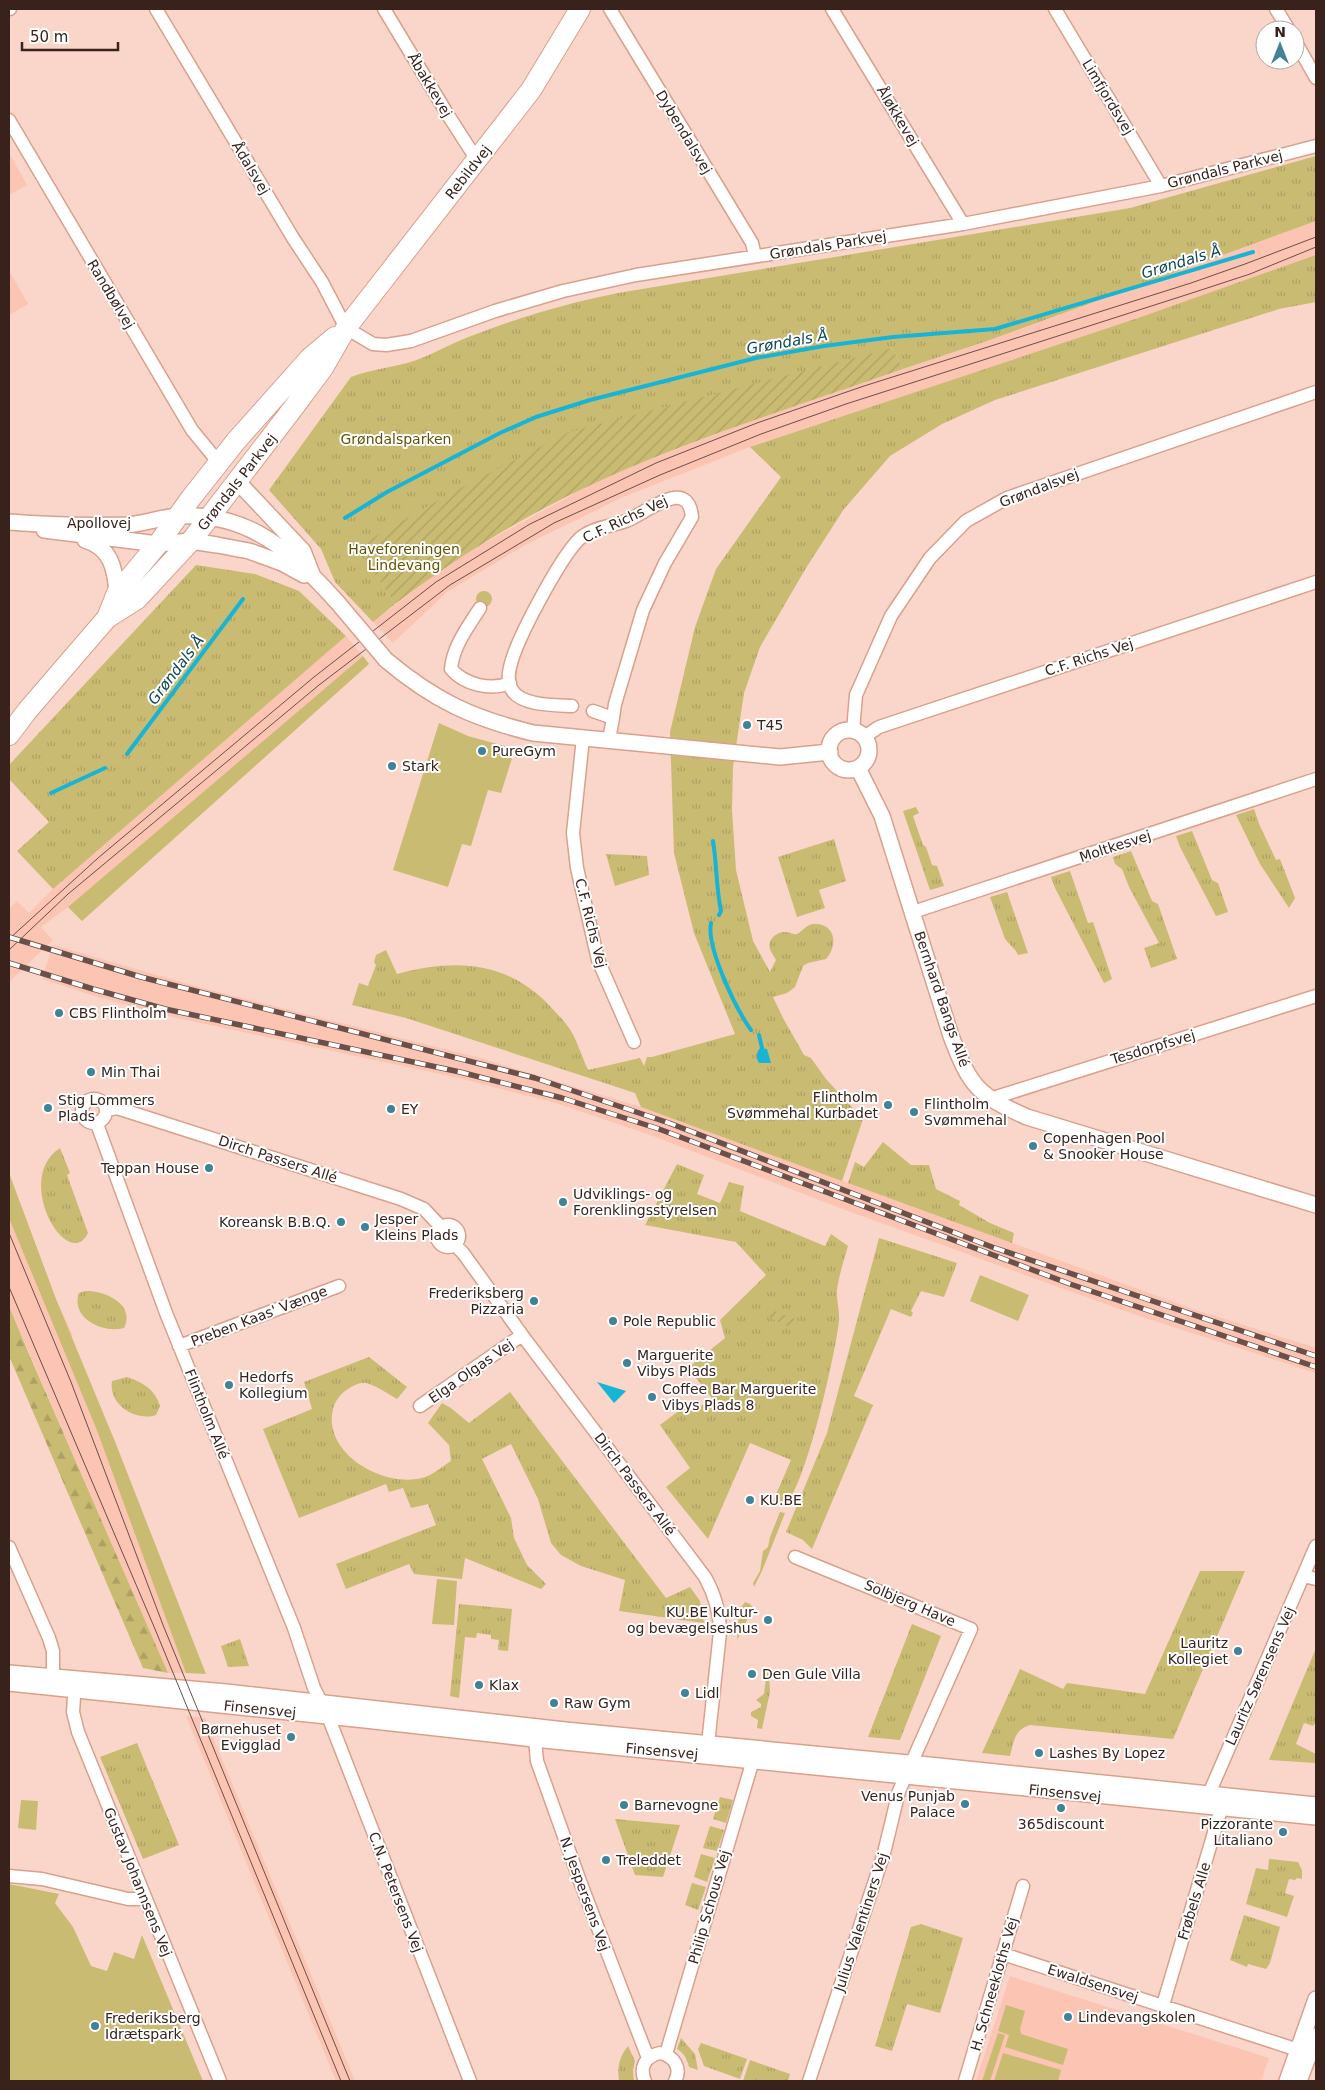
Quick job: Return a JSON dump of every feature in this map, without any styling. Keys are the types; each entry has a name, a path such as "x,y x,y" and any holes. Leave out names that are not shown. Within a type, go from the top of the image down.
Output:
{"main road":[{"name":"Rebildvej","path":"346,328 531,90 580,9"},
{"name":"Grøndals Parkvej","path":"107,618 117,593 158,544 219,463 310,358 346,328"},
{"name":"Grøndals Parkvej","path":"9,735 27,711 107,618 137,599 191,541 238,482 323,368 346,328"},
{"path":"219,463 238,482"},
{"name":"Grøndals Parkvej","path":"9,727 27,711"}],"street":[{"name":"Ådalsvej","path":"156,9 293,238 322,282 346,328"},
{"name":"Åbakkevej","path":"384,9 477,160"},
{"name":"Dybendalsvej","path":"610,9 752,243 755,256"},
{"name":"Åløkkevej","path":"832,9 963,224"},
{"name":"Limfjordsvej","path":"1055,9 1161,186"},
{"path":"1276,9 1282,20"},
{"path":"1305,59 1316,78"},
{"name":"Randbølvej","path":"9,120 192,430 219,463"},
{"name":"Grøndals Parkvej","path":"346,328 373,344 398,344 429,336 495,311 563,291 636,275 963,224 1161,186 1316,146"},
{"name":"Grøndalsvej","path":"858,734 856,695 891,616 930,558 966,521 1007,498 1316,392"},
{"path":"238,482 303,551 314,580"},
{"name":"C.F. Richs Vej","path":"510,683 512,660 525,630 569,550 584,535 626,521 667,498 682,499 690,506 692,517 665,563 643,610 615,704 609,740"},
{"name":"Apollovej","path":"13,522 128,524 178,516 211,516"},
{"path":"211,516 236,522 256,531 288,552 338,603 386,660 407,677 449,704 474,716 533,733 780,757 830,752"},
{"name":"Apollovej","path":"13,522 36,529 64,534 158,544"},
{"name":"Apollovej","path":"64,534 98,544 110,560 116,576 117,593"},
{"path":"158,544 191,541 249,551 282,564 314,580"},
{"name":"C.F. Richs Vej","path":"858,734 1316,582"},
{"path":"480,608 452,657 452,669 459,677 486,687 500,688 510,683 513,692 526,700 540,704 572,706"},
{"path":"593,711 613,718"},
{"path":"846,731 858,734 868,743 868,754 864,763 858,768 851,770 840,767 832,759 830,745 836,736 846,731"},
{"name":"C.F. Richs Vej","path":"583,738 573,833 577,868 598,960 634,1042"},
{"name":"Bernhard Bangs Allé","path":"858,768 882,816 951,1036 964,1069 976,1086 990,1099 1027,1117 1316,1205"},
{"name":"Moltkesvej","path":"913,912 1316,779"},
{"name":"Tesdorpfsvej","path":"990,1099 1316,996"},
{"path":"90,1100 99,1100 107,1110 104,1119 97,1124 87,1122 83,1118 84,1104 90,1100"},
{"name":"Dirch Passers Allé","path":"107,1110 117,1108 401,1199 424,1210 441,1226 448,1225 456,1228 459,1237 455,1245 463,1253 522,1335 705,1577 715,1595 720,1613 720,1632 707,1750"},
{"name":"Flintholm Allé","path":"97,1124 179,1346 294,1628 314,1688 325,1709"},
{"name":"Preben Kaas' Vænge","path":"179,1346 339,1286"},
{"name":"Elga Olgas Vej","path":"420,1406 522,1335"},
{"name":"Lauritz Sørensens Vej","path":"1205,1801 1310,1577 1316,1546"},
{"path":"9,1547 49,1638 53,1651 54,1682"},
{"name":"Solbjerg Have","path":"795,1557 971,1629 908,1769"},
{"name":"Finsensvej","path":"9,1673 54,1682 325,1709 534,1733 908,1769 1223,1803 1316,1817"},
{"name":"Finsensvej","path":"9,1683 54,1682"},
{"name":"Gustav Johannsens Vej","path":"75,1684 73,1712 78,1732 220,2081"},
{"name":"C.N. Petersens Vej","path":"325,1709 470,2081"},
{"name":"N. Jespersens Vej","path":"534,1733 537,1761 577,1875 648,2058"},
{"name":"Finsensvej","path":"707,1750 752,1760 908,1769"},
{"name":"Philip Schous Vej","path":"666,2054 752,1760"},
{"name":"Julius Valentiners Vej","path":"809,2081 884,1853 899,1791 908,1769"},
{"name":"Finsensvej","path":"1223,1803 1316,1805"},
{"name":"Frøbels Alle","path":"1162,2005 1223,1803"},
{"path":"9,1876 42,1879 128,1899 146,1899"},
{"name":"H. Schneekloths Vej","path":"965,2081 1023,1886"},
{"name":"Ewaldsensvej","path":"1003,1954 1304,2052"},
{"path":"1299,2081 1316,1999"},
{"path":"1287,2081 1316,2036"},
{"path":"645,2081 642,2068 648,2058 660,2053 666,2054 677,2064 677,2081"}],"shaded area":[{"path":"9,153 27,185 9,195"},
{"path":"1316,221 1316,256 1138,318 750,447 623,497 525,545 447,592 393,643 373,622 432,576 479,546 590,485 636,465 753,420 987,341"},
{"path":"9,270 28,304 9,315"},
{"path":"346,636 363,656 68,907 41,927 53,940 9,982 9,909 17,901 29,913 53,889"},
{"path":"53,945 202,988 480,1058 641,1107 1190,1308 1316,1348 1316,1373 1139,1316 845,1210 653,1136 556,1103 459,1078 163,1015 42,979"},
{"path":"9,1173 56,1299 73,1336 62,1341 186,1673 168,1673 9,1306"},
{"path":"186,1716 205,1718 355,2081 336,2081"},
{"name":"Lindevangskolen","path":"1010,1976 1269,2058 1261,2081 976,2081"}],"green space":[{"name":"Grøndalsparken","path":"1316,156 1316,221 987,341 903,369 892,348 359,549 395,604 373,622 335,582 321,549 269,490 351,377 415,360 463,339 525,317 618,293 1130,208"},
{"path":"1316,255 1316,302 1279,309 995,400 942,424 890,456 844,509 806,568 760,647 744,693 733,767 732,810 736,870 753,941 770,972 776,960 769,946 771,940 776,935 782,932 797,934 808,926 820,924 826,927 833,936 833,947 826,959 803,966 795,987 787,993 773,997 804,1055 811,1058 826,1079 863,1119 842,1181 641,1107 635,1093 406,1018 352,1005 359,983 368,986 376,965 374,962 376,955 386,950 397,974 418,969 459,965 497,971 515,979 532,990 549,1005 566,1024 576,1040 588,1070 640,1058 644,1066 647,1057 735,1034 694,933 674,853 670,732 695,627 716,569 781,477 750,447 1138,318"},
{"name":"Haveforeningen Lindevang","path":"892,348 903,369 706,437 629,468 565,497 490,539 441,570 395,604 357,547 451,493 569,432"},
{"path":"196,565 255,574 299,591 346,636 53,889 17,851 49,822 9,779 9,765"},
{"path":"481,591 487,591 492,596 490,605 481,607 476,602 476,596"},
{"path":"363,656 369,664 82,921 68,907"},
{"path":"439,723 468,736 515,749 501,793 488,790 471,846 462,844 448,887 393,870"},
{"path":"916,807 919,813 913,816 923,845 926,847 932,865 937,866 944,886 930,890 903,811"},
{"path":"1254,809 1276,860 1280,859 1295,898 1289,908 1260,864 1236,815"},
{"path":"1192,831 1212,880 1218,883 1228,912 1216,916 1180,847 1176,836"},
{"path":"834,839 846,881 819,890 825,908 797,917 778,857"},
{"path":"1131,851 1152,901 1158,904 1177,959 1151,968 1144,948 1159,943 1129,887 1122,869 1115,864 1113,857"},
{"path":"606,854 647,856 649,875 615,886"},
{"path":"1070,871 1088,923 1093,922 1112,979 1104,983 1051,877"},
{"path":"1007,892 1028,953 1018,955 1005,939 990,897"},
{"path":"883,1142 911,1165 929,1165 936,1189 960,1201 959,1205 990,1223 1014,1233 1012,1243 848,1183 855,1162 864,1167"},
{"path":"60,1148 70,1173 67,1175 88,1233 79,1242 68,1241 58,1232 48,1218 42,1199 41,1180 47,1162"},
{"path":"677,1164 704,1175 697,1194 720,1203 729,1182 744,1186 740,1211 825,1246 831,1234 848,1246 837,1290 839,1321 826,1389 810,1450 792,1496 783,1506 771,1506 791,1460 750,1443 708,1539 666,1487 690,1468 660,1425 689,1403 694,1411 712,1398 688,1368 725,1338 720,1320 766,1275 736,1242 645,1225"},
{"path":"9,1173 56,1299 116,1444 206,1674 186,1673 96,1428 9,1218"},
{"path":"879,1238 957,1263 944,1297 921,1291 911,1311 913,1313 911,1317 891,1309 854,1396 873,1405 812,1549 803,1540 786,1532 827,1433"},
{"path":"980,1275 1029,1295 1018,1321 970,1301"},
{"path":"93,1291 109,1296 122,1305 127,1319 124,1328 107,1329 90,1322 84,1317 79,1310 77,1302 79,1293"},
{"path":"9,1306 168,1673 143,1668 9,1356"},
{"path":"767,1308 795,1319 792,1329 769,1317"},
{"path":"369,1357 407,1387 397,1399 374,1386 361,1383 345,1391 337,1400 333,1409 332,1425 337,1440 347,1454 360,1465 376,1473 393,1478 409,1480 428,1476 451,1461 449,1445 428,1423 442,1403 469,1423 510,1392 666,1598 690,1587 700,1601 704,1623 619,1611 625,1580 581,1566 561,1555 551,1543 538,1499 511,1444 482,1459 511,1518 514,1538 527,1565 546,1584 541,1589 465,1558 462,1579 414,1574 409,1564 346,1589 336,1564 436,1525 428,1504 411,1508 403,1488 389,1492 386,1484 299,1518 263,1429 312,1409 304,1382"},
{"path":"127,1377 143,1384 155,1395 160,1406 156,1415 140,1416 119,1404 114,1397 112,1381"},
{"path":"780,1512 785,1513 754,1587 753,1583 760,1571 763,1551 768,1547"},
{"path":"1200,1571 1245,1571 1173,1739 1030,1725 1018,1733 1010,1756 982,1753 1020,1669 1063,1689 1067,1683 1145,1694"},
{"path":"437,1579 457,1581 454,1625 432,1624"},
{"path":"745,1602 753,1608 737,1640 739,1610"},
{"path":"459,1604 512,1609 508,1651 498,1650 499,1640 491,1639 491,1635 477,1633 476,1638 465,1637 459,1698 450,1696"},
{"path":"912,1624 941,1636 900,1740 868,1737"},
{"path":"240,1639 249,1666 228,1667 221,1646"},
{"path":"1316,1648 1316,1722 1313,1726 1304,1723 1296,1744 1316,1754 1315,1763 1269,1760"},
{"path":"767,1671 769,1672 770,1692 762,1729 757,1728 758,1720 751,1716 751,1712 761,1707 761,1704 756,1700 764,1694"},
{"path":"137,1743 179,1845 143,1859 100,1757"},
{"path":"720,1797 733,1800 726,1823 713,1819"},
{"path":"21,1800 38,1801 36,1830 18,1828"},
{"path":"615,1819 680,1825 663,1877 635,1875"},
{"path":"710,1826 724,1830 717,1851 703,1848"},
{"path":"701,1854 715,1858 707,1882 694,1877"},
{"path":"1269,1859 1298,1862 1302,1870 1302,1879 1289,1879 1285,1893 1294,1896 1287,1917 1246,1904 1256,1868 1268,1870"},
{"path":"692,1883 706,1887 698,1910 685,1905"},
{"name":"Frederiksberg Idrætspark","path":"9,1884 59,1894 55,1903 73,1927 91,1966 107,1971 114,1952 134,1959 142,1935 203,2081 9,2081"},
{"path":"1244,1915 1280,1927 1270,1963 1266,1969 1248,1964 1247,1967 1230,1960"},
{"path":"921,1924 963,1938 940,2013 907,2004 892,2051 875,2046 911,1927"},
{"path":"1006,2005 1025,2011 1020,2029 1021,2034 1068,2049 1063,2065 1005,2047 1009,2035 998,2031"},
{"path":"998,2033 1005,2035 990,2081 982,2081"},
{"path":"681,2038 695,2054 698,2070 689,2067 682,2052 677,2049"},
{"path":"701,2043 747,2059 740,2079 704,2066 698,2049"},
{"path":"628,2046 635,2061 634,2081 619,2081 619,2063"},
{"path":"1003,2053 1061,2070 1058,2081 994,2081"},
{"path":"750,2060 790,2074 788,2081 743,2081"}],"water":[{"path":"760,1048 767,1049 771,1063 759,1063 757,1055"},
{"path":"597,1382 626,1391 614,1403"}],"waterway":[{"name":"Grøndals Å","path":"345,518 387,492 500,433 536,417 590,400 756,358 824,346 893,337 995,329 1253,252"},
{"name":"Grøndals Å","path":"127,754 243,599"},
{"name":"Grøndals Å","path":"51,793 105,768"},
{"path":"713,841 721,911 719,915"},
{"path":"711,923 713,947 718,962 730,993 751,1030"},
{"path":"759,1035 762,1048"}],"tram line":[{"path":"9,939 98,858 314,677 436,582 530,524 656,463 757,423 864,386 1191,283 1316,237"},
{"path":"9,950 68,894 319,685 450,585 554,523 660,475 761,434 846,404 1250,274 1316,247"},
{"path":"9,1233 71,1382 163,1625 350,2081"},
{"path":"9,1287 155,1629 341,2081"}],"railway":[{"path":"9,937 141,977 535,1078 669,1123 992,1247 1316,1356"},
{"path":"9,963 165,1009 460,1072 562,1098 659,1129 1070,1284 1316,1367"}],"place":[{"name":"T45","path":"747,725"},
{"name":"PureGym","path":"482,751"},
{"name":"Stark","path":"392,766"},
{"name":"CBS Flintholm","path":"59,1013"},
{"name":"Min Thai","path":"91,1072"},
{"name":"Flintholm Svømmehal Kurbadet","path":"888,1105"},
{"name":"Stig Lommers Plads","path":"48,1108"},
{"name":"EY","path":"391,1109"},
{"name":"Flintholm Svømmehal","path":"914,1112"},
{"name":"Copenhagen Pool & Snooker House","path":"1033,1146"},
{"name":"Teppan House","path":"209,1168"},
{"name":"Udviklings- og Forenklingsstyrelsen","path":"563,1202"},
{"name":"Koreansk B.B.Q.","path":"341,1222"},
{"name":"Jesper Kleins Plads","path":"365,1227"},
{"name":"Frederiksberg Pizzaria","path":"534,1301"},
{"name":"Pole Republic","path":"613,1321"},
{"name":"Marguerite Vibys Plads","path":"627,1363"},
{"name":"Hedorfs Kollegium","path":"229,1385"},
{"name":"Coffee Bar Marguerite Vibys Plads 8","path":"652,1397"},
{"name":"KU.BE","path":"750,1500"},
{"name":"KU.BE Kultur- og bevægelseshus","path":"768,1620"},
{"name":"Lauritz Kollegiet","path":"1238,1651"},
{"name":"Den Gule Villa","path":"752,1674"},
{"name":"Klax","path":"479,1685"},
{"name":"Lidl","path":"685,1693"},
{"name":"Raw Gym","path":"554,1703"},
{"name":"Børnehuset Evigglad","path":"291,1737"},
{"name":"Lashes By Lopez","path":"1039,1753"},
{"name":"Venus Punjab Palace","path":"965,1804"},
{"name":"Barnevogne","path":"624,1805"},
{"name":"365discount","path":"1061,1808"},
{"name":"Pizzorante Litaliano","path":"1283,1832"},
{"name":"Treleddet","path":"606,1860"},
{"name":"Lindevangskolen","path":"1068,2017"},
{"name":"Frederiksberg Idrætspark","path":"95,2026"}]}
